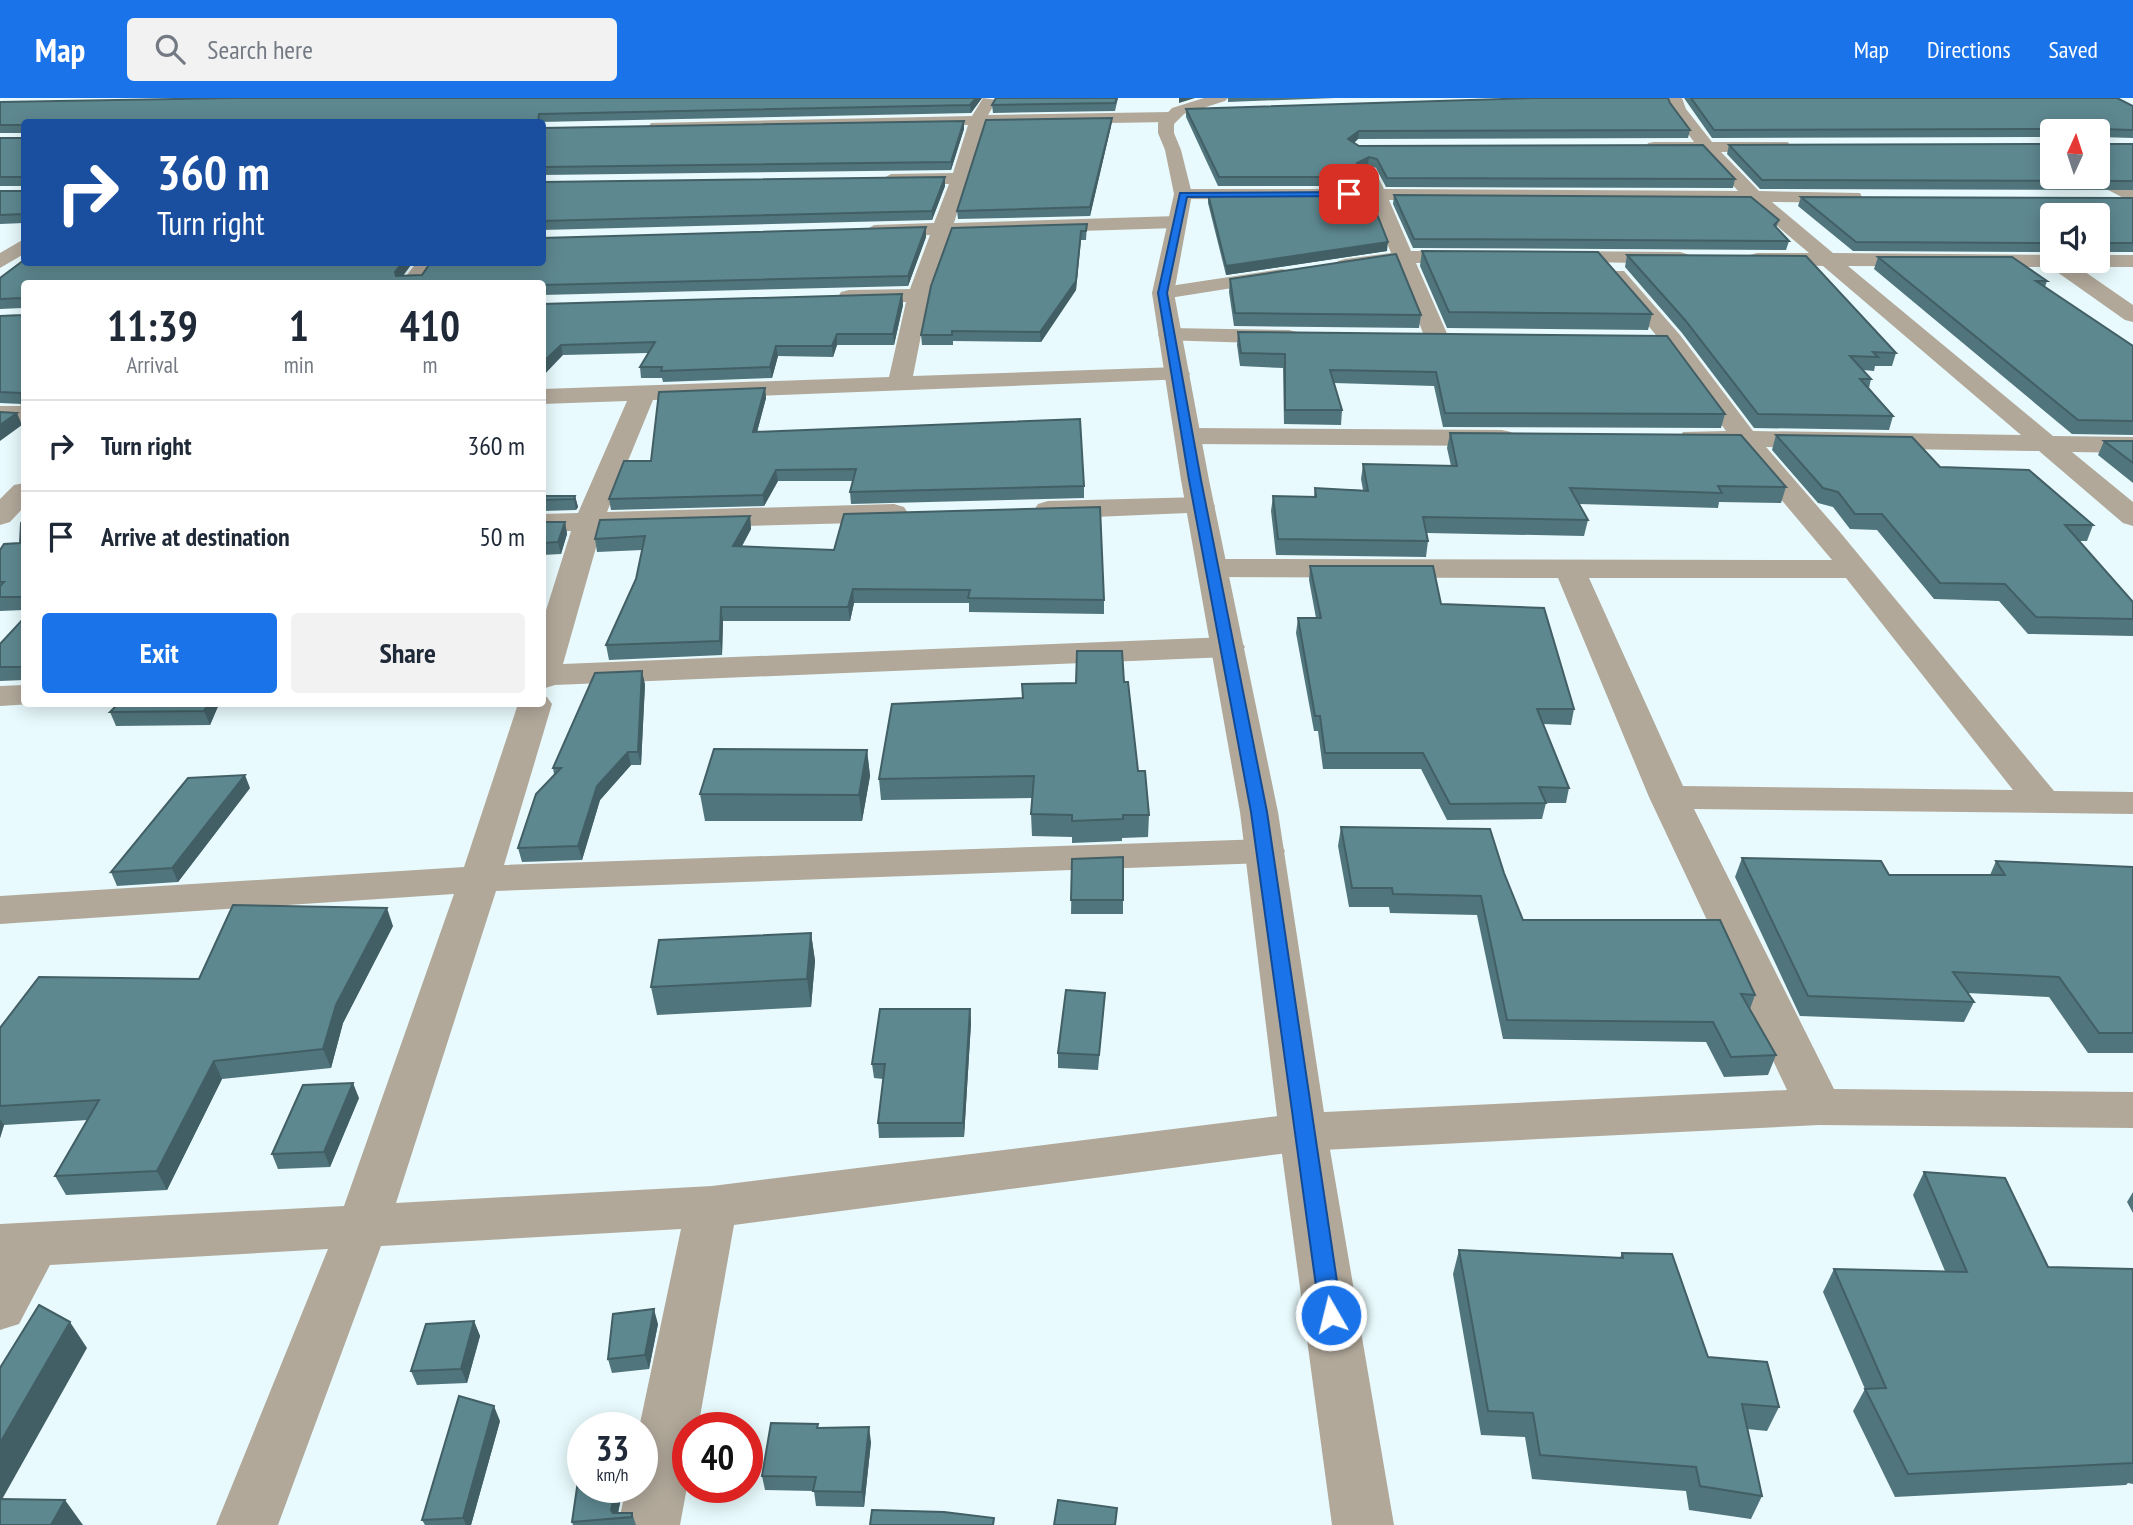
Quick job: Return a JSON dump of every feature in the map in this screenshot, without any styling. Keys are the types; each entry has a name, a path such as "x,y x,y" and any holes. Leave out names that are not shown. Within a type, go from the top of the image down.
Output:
{"street":[{"path":"898,385 918,295 960,178 977,121 990,98"},
{"path":"1674,98 1678,109 1707,147 1754,196 2133,517"},
{"path":"638,127 856,116 977,121 1174,114 1226,104"},
{"path":"1174,114 1166,133 1173,150 1180,208 1163,293 1265,851 1303,1132 1363,1525"},
{"path":"851,145 856,116"},
{"path":"1638,147 1805,146"},
{"path":"1362,159 1437,338"},
{"path":"1480,176 1493,194"},
{"path":"870,179 960,178"},
{"path":"2110,185 2133,198"},
{"path":"860,232 942,230 1180,208 1376,194 1871,197"},
{"path":"2094,198 2133,198"},
{"path":"1324,268 1403,257 1496,257"},
{"path":"1536,257 1695,258"},
{"path":"1602,258 1672,340 1745,439 1829,537 2042,802"},
{"path":"1735,258 2040,261"},
{"path":"2110,261 2133,261"},
{"path":"413,280 425,266"},
{"path":"1163,293 1297,272"},
{"path":"2072,273 2133,315"},
{"path":"821,298 918,295"},
{"path":"1169,335 1317,337"},
{"path":"1410,338 1465,338"},
{"path":"1644,340 1672,340"},
{"path":"546,397 1178,374"},
{"path":"546,666 589,521 643,394"},
{"path":"0,414 21,414"},
{"path":"1189,436 1523,438"},
{"path":"1662,438 2133,446"},
{"path":"0,516 21,494"},
{"path":"1020,510 1200,506"},
{"path":"546,523 923,513"},
{"path":"1212,568 1853,569"},
{"path":"1569,568 1668,797 1819,1108"},
{"path":"546,683 1228,647"},
{"path":"0,696 21,695"},
{"path":"247,1525 363,1226 480,879 534,707"},
{"path":"1668,797 2133,803"},
{"path":"0,909 480,879 1265,851"},
{"path":"0,1307 17,1245 712,1207 1303,1132 1819,1108 2133,1110"},
{"path":"649,1525 712,1207"}],"building":[{"path":"233,98 976,98 970,105 539,114 538,119 21,119 21,125 0,125 0,102"},
{"path":"996,98 1117,98 1115,103 992,105"},
{"path":"1534,98 1668,98 1690,130 1359,131 1348,139 1359,146 1703,145 1735,179 1387,178 1377,159 1369,157 1357,163 1363,177 1219,177 1186,109"},
{"path":"1691,98 2117,98 2133,106 2133,130 2110,129 2110,119 2040,119 2040,129 1714,130"},
{"path":"1112,118 1090,207 957,211 986,120"},
{"path":"964,121 951,162 546,167 546,128"},
{"path":"0,138 21,138 21,177 0,177"},
{"path":"2040,144 2040,181 1762,180 1729,145"},
{"path":"2110,144 2133,144 2133,181 2110,181"},
{"path":"945,177 932,211 546,221 546,182"},
{"path":"0,191 21,191 21,214 0,215"},
{"path":"1208,194 1369,194 1388,242 1226,266"},
{"path":"1394,195 1751,197 1779,220 1774,225 1789,241 1414,239"},
{"path":"1801,197 2133,198 2133,243 2110,243 2110,203 2040,203 2040,243 1856,242"},
{"path":"1087,224 1086,231 1081,231 1076,281 1040,332 952,331 952,335 921,335 931,286 952,228"},
{"path":"926,227 908,276 546,285 546,280 21,280 21,298 0,299 0,278 21,262 21,266 400,266 395,272 396,276 422,275 428,266 546,266 546,238"},
{"path":"1422,251 1598,252 1652,314 1449,312"},
{"path":"1396,254 1421,315 1235,313 1230,279"},
{"path":"1627,255 1806,256 1896,353 1873,352 1878,357 1850,356 1871,379 1860,379 1893,416 1758,414 1685,320"},
{"path":"1878,257 2012,257 2047,281 2036,281 2133,346 2133,421 2078,420"},
{"path":"902,294 893,334 837,334 832,346 776,346 770,367 661,371 662,367 640,367 655,342 561,345 546,359 546,304"},
{"path":"21,315 21,393 0,392 0,316"},
{"path":"1238,332 1667,336 1725,414 1445,413 1436,372 1330,370 1342,410 1285,410 1285,354 1241,353"},
{"path":"765,388 753,432 1080,419 1084,486 850,492 856,469 776,470 763,495 609,499 624,461 651,461 659,392"},
{"path":"0,412 17,413 0,425"},
{"path":"1450,433 1741,435 1786,487 1718,486 1722,493 1570,488 1588,520 1423,517 1428,541 1278,539 1273,496 1316,497 1315,488 1368,491 1363,464 1457,466"},
{"path":"1776,435 1912,437 1940,467 2029,470 2093,525 2065,525 2133,602 2133,619 2036,617 2005,584 1940,583 1882,514 1855,514 1838,492 1823,488"},
{"path":"2104,441 2133,441 2133,463"},
{"path":"546,496 575,496 574,499 546,500"},
{"path":"1100,507 1104,600 968,598 970,590 853,589 848,607 721,607 720,641 606,645 636,579 645,536 595,539 600,520 750,516 733,546 834,550 844,514"},
{"path":"546,522 565,522 558,542 546,543"},
{"path":"21,523 21,597 0,597 0,586 4,582 0,582 0,550 4,544 20,543"},
{"path":"1310,566 1433,566 1441,604 1544,608 1574,709 1537,709 1569,788 1539,787 1546,803 1450,804 1423,753 1325,753 1320,716 1315,716 1298,618 1321,618"},
{"path":"21,621 21,667 0,667 0,644"},
{"path":"1077,651 1122,651 1124,682 1128,682 1138,771 1145,771 1149,815 1072,821 1072,815 1031,814 1034,776 879,779 892,704 1023,698 1022,684 1076,683"},
{"path":"642,671 638,752 628,752 597,786 578,846 518,848 536,794 561,768 553,768 595,673"},
{"path":"115,707 206,707 204,711 110,712"},
{"path":"714,749 867,750 859,795 700,794"},
{"path":"245,775 172,868 111,872 188,778"},
{"path":"1341,827 1490,829 1523,920 1720,920 1755,995 1741,994 1776,1055 1731,1057 1713,1022 1507,1020 1481,896 1393,894 1392,888 1352,888"},
{"path":"1123,857 1123,900 1071,900 1072,859"},
{"path":"1742,858 1881,861 1889,875 2005,875 1996,861 2133,867 2133,1033 2099,1033 2059,977 1953,972 1974,1002 1808,996"},
{"path":"233,905 387,908 336,1005 323,1049 214,1061 157,1171 55,1176 99,1100 0,1106 0,1028 39,977 199,979"},
{"path":"811,933 807,979 651,987 659,940"},
{"path":"1066,990 1105,993 1099,1055 1058,1053"},
{"path":"880,1009 970,1009 963,1123 878,1123 885,1064 872,1064"},
{"path":"353,1083 324,1152 272,1154 303,1085"},
{"path":"1924,1172 2005,1178 2048,1267 2133,1269 2133,1463 1908,1474 1865,1389 1886,1388 1834,1269 1967,1272"},
{"path":"1459,1250 1623,1258 1622,1253 1672,1254 1708,1357 1767,1362 1779,1407 1742,1404 1762,1496 1700,1486 1696,1467 1540,1455 1533,1413 1488,1411"},
{"path":"39,1305 70,1322 0,1443 0,1368"},
{"path":"654,1309 645,1355 608,1359 613,1314"},
{"path":"474,1321 461,1369 411,1371 426,1324"},
{"path":"459,1396 494,1406 463,1518 422,1520"},
{"path":"771,1423 818,1424 817,1428 869,1427 862,1492 813,1491 816,1477 763,1476"},
{"path":"0,1499 65,1500 51,1525 0,1525"},
{"path":"1058,1500 1117,1508 1115,1525 1054,1525"},
{"path":"575,1503 613,1503 613,1513 632,1513 632,1517 572,1522"},
{"path":"872,1510 944,1512 994,1518 993,1525 870,1525"}],"route":[{"path":"1331,1315 1259,812 1191,460 1163,293 1183,194 1349,194"}]}
